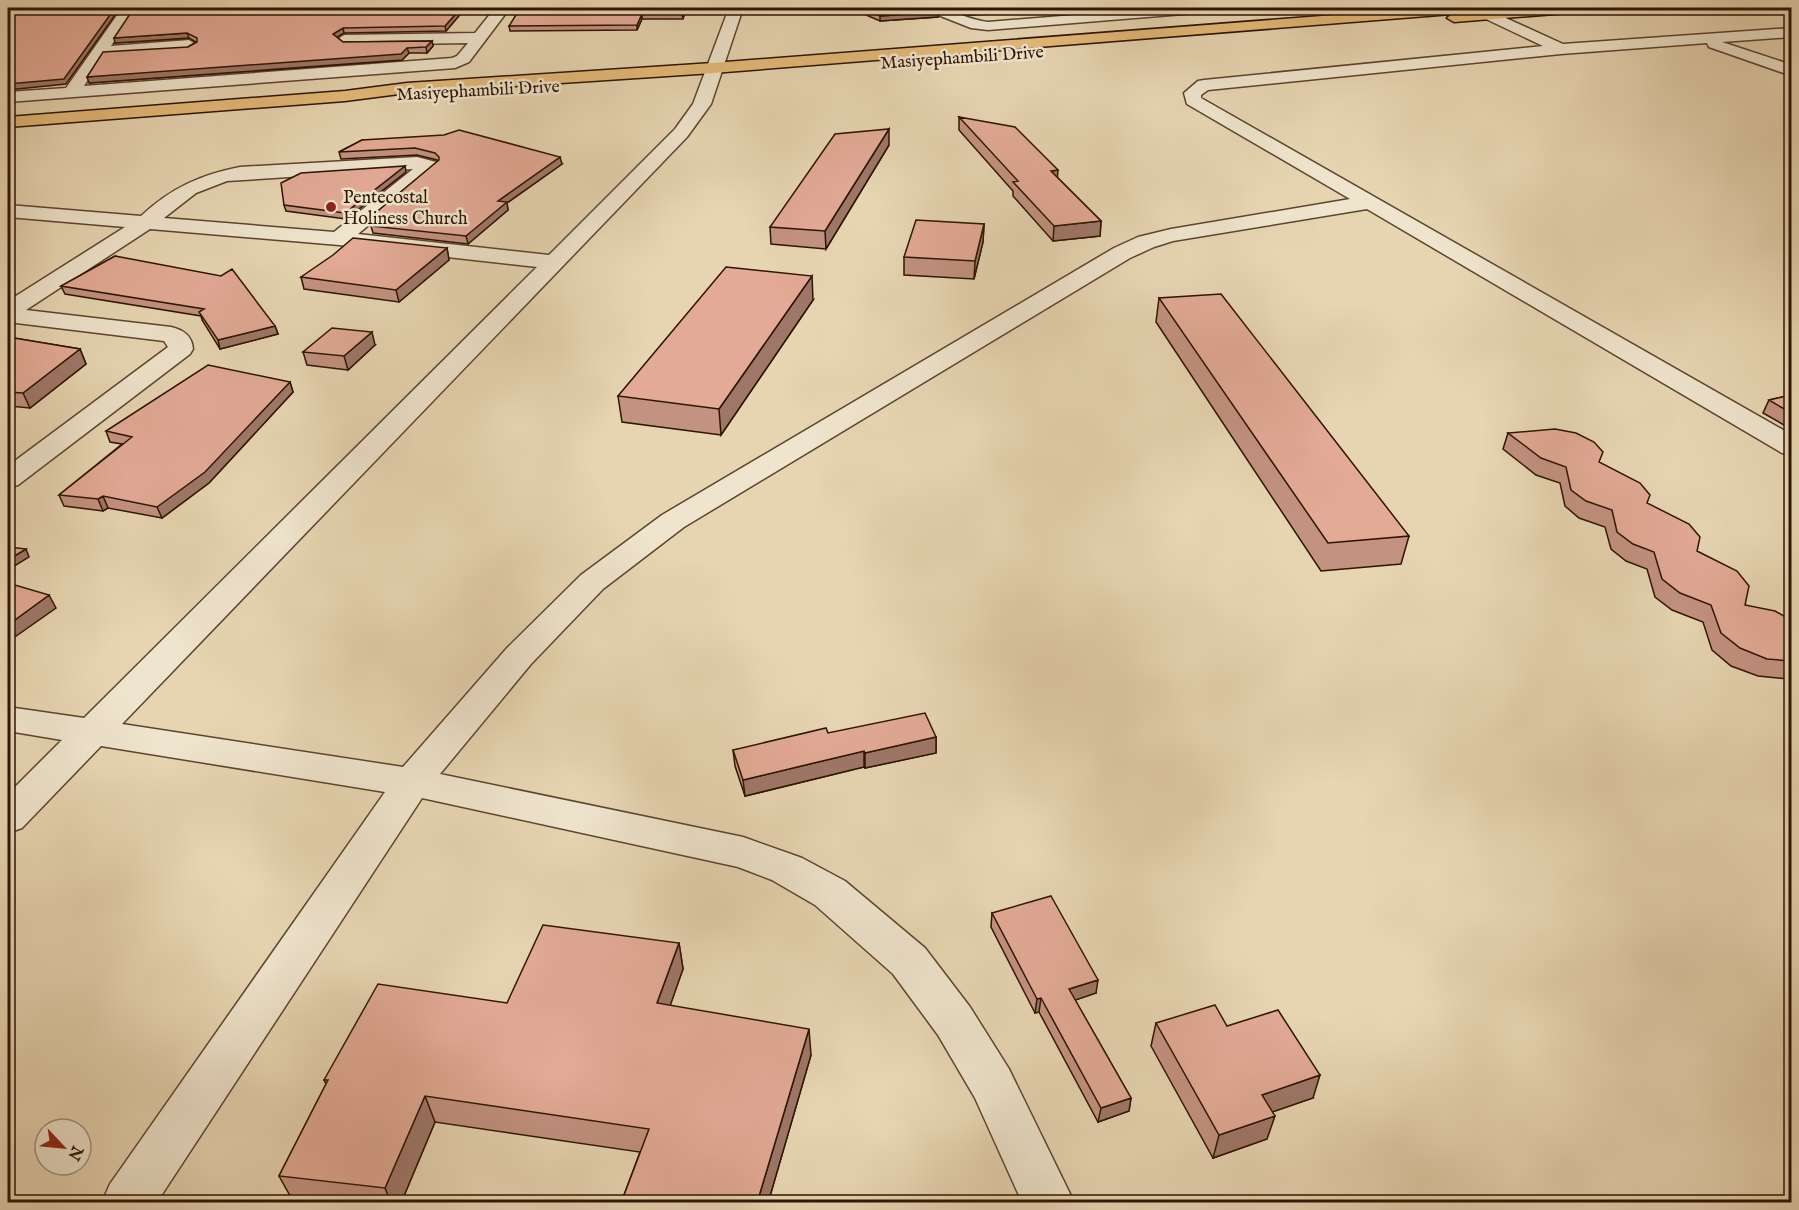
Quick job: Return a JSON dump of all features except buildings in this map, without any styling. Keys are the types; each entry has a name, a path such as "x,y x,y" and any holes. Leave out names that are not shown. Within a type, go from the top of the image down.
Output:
{"main road":[{"name":"Masiyephambili Drive","path":"345,96 406,88 712,72 1474,8"},
{"name":"Masiyephambili Drive","path":"8,122 1580,8"}],"street":[{"path":"72,92 128,9 165,8"},
{"path":"8,97 459,62 502,8 622,10"},
{"path":"8,818 556,262 694,118 702,104 736,8"},
{"path":"933,8 983,26 1208,8"},
{"path":"1474,8 1561,49"},
{"path":"1066,20 1108,28 1154,28 1174,33"},
{"path":"1791,32 1561,49 1204,85 1192,93 1193,100 1791,447"},
{"path":"344,40 478,38"},
{"path":"1701,40 1791,70"},
{"path":"100,51 189,45"},
{"path":"406,88 417,66"},
{"path":"8,313 146,223 166,204 188,189 212,178 240,173 417,163 429,166 339,239"},
{"path":"128,1203 412,782 519,656 592,582 673,521 1122,253 1171,236 1370,202"},
{"path":"8,211 339,239 556,262"},
{"path":"8,313 171,334 180,341 181,349 8,479"},
{"path":"8,719 412,782 742,853 787,869 830,893 909,960 954,1021 992,1084 1048,1203"}],"place":[{"name":"Pentecostal Holiness Church","path":"331,207"}]}
